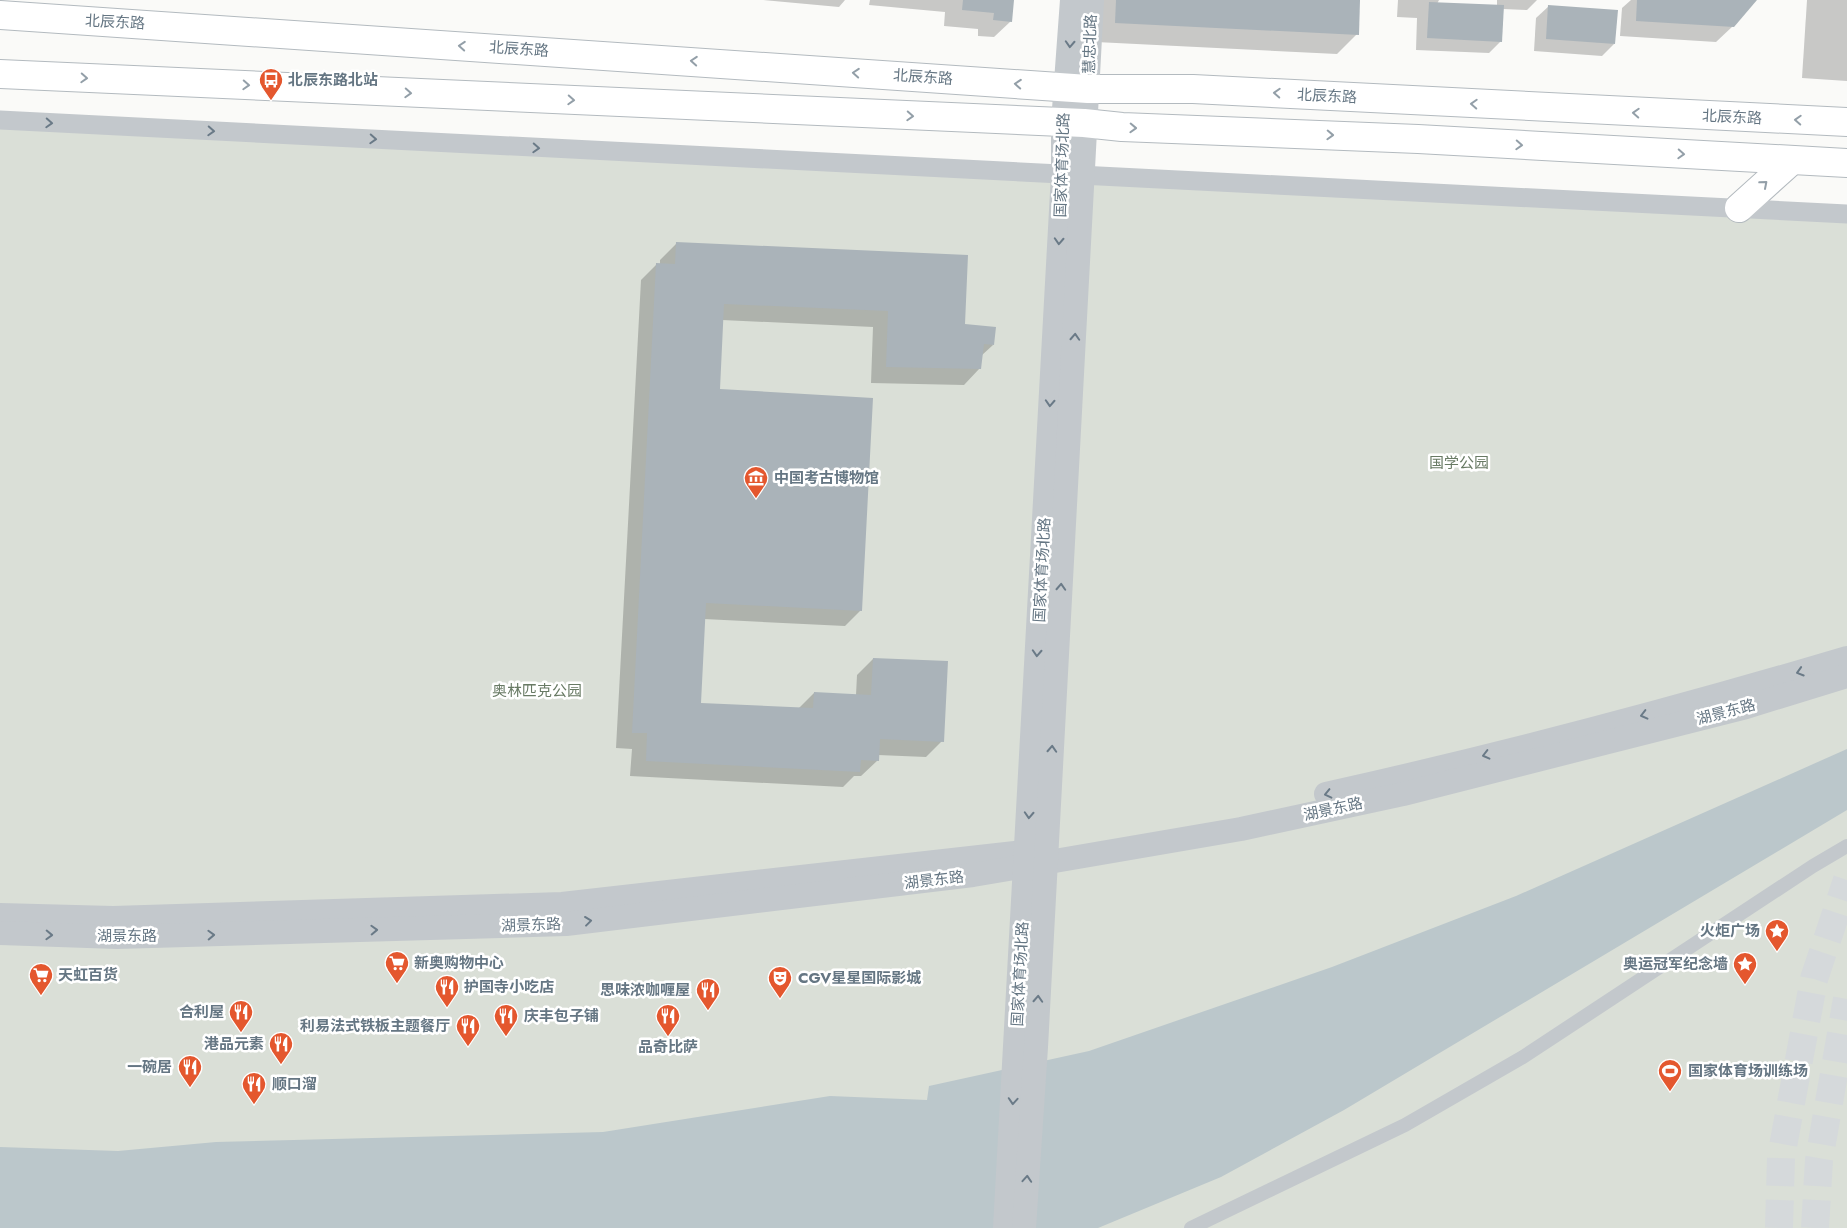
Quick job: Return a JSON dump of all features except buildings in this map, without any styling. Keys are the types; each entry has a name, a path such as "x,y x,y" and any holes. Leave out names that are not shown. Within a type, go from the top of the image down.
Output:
{"main road":[{"name":"北辰东路","path":"0,15 1078,88 1193,89 1847,122"},
{"path":"0,74 1074,123 1122,127 1418,139 1847,163"},
{"path":"1739,208 1791,161"}],"street":[{"name":"慧忠北路","path":"1072,0 1078,88"},
{"name":"慧忠北路","path":"1078,88 1092,0"},
{"name":"国家体育场北路","path":"1026,1050 1074,175 1074,123 1078,88"},
{"path":"0,120 1847,214"},
{"name":"湖景东路","path":"0,933 117,937 566,924 973,875 1036,856 1240,814 1400,778 1741,690 1847,658"},
{"name":"湖景东路","path":"0,915 113,918 562,904 1036,856 1241,829 1404,794 1746,707 1847,676"},
{"path":"1191,1228 1405,1125 1523,1057 1813,866 1847,846"},
{"path":"1005,1228 1026,1050"},
{"path":"1024,1228 1026,1050"}],"green space":[{"name":"奥林匹克公园","path":"0,127 1847,219 1847,1228 0,1228"}],"shaded area":[{"path":"1847,749 1847,810 1344,1110 1221,1177 1098,1228 0,1228 0,1147 118,1151 216,1142 603,1132 830,1096 927,1100 929,1086 1089,1051 1332,967 1516,896"}],"tunnel":[{"path":"1779,1228 1781,1157 1814,979 1847,880"},
{"path":"1815,1228 1819,1160 1847,999"}],"place":[{"name":"北辰东路北站","path":"271,101"},
{"name":"中国考古博物馆","path":"756,499"},
{"name":"火炬广场","path":"1777,952"},
{"name":"新奥购物中心","path":"397,984"},
{"name":"奥运冠军纪念墙","path":"1745,985"},
{"name":"天虹百货","path":"41,996"},
{"name":"CGV星星国际影城","path":"780,999"},
{"name":"护国寺小吃店","path":"447,1008"},
{"name":"思味浓咖喱屋","path":"708,1011"},
{"name":"合利屋","path":"241,1033"},
{"name":"庆丰包子铺","path":"506,1037"},
{"name":"品奇比萨","path":"668,1037"},
{"name":"利易法式铁板主题餐厅","path":"468,1047"},
{"name":"港品元素","path":"281,1065"},
{"name":"一碗居","path":"190,1088"},
{"name":"国家体育场训练场","path":"1670,1092"},
{"name":"顺口溜","path":"254,1105"}],"park label":[{"name":"国学公园","path":"1459,463"}]}
